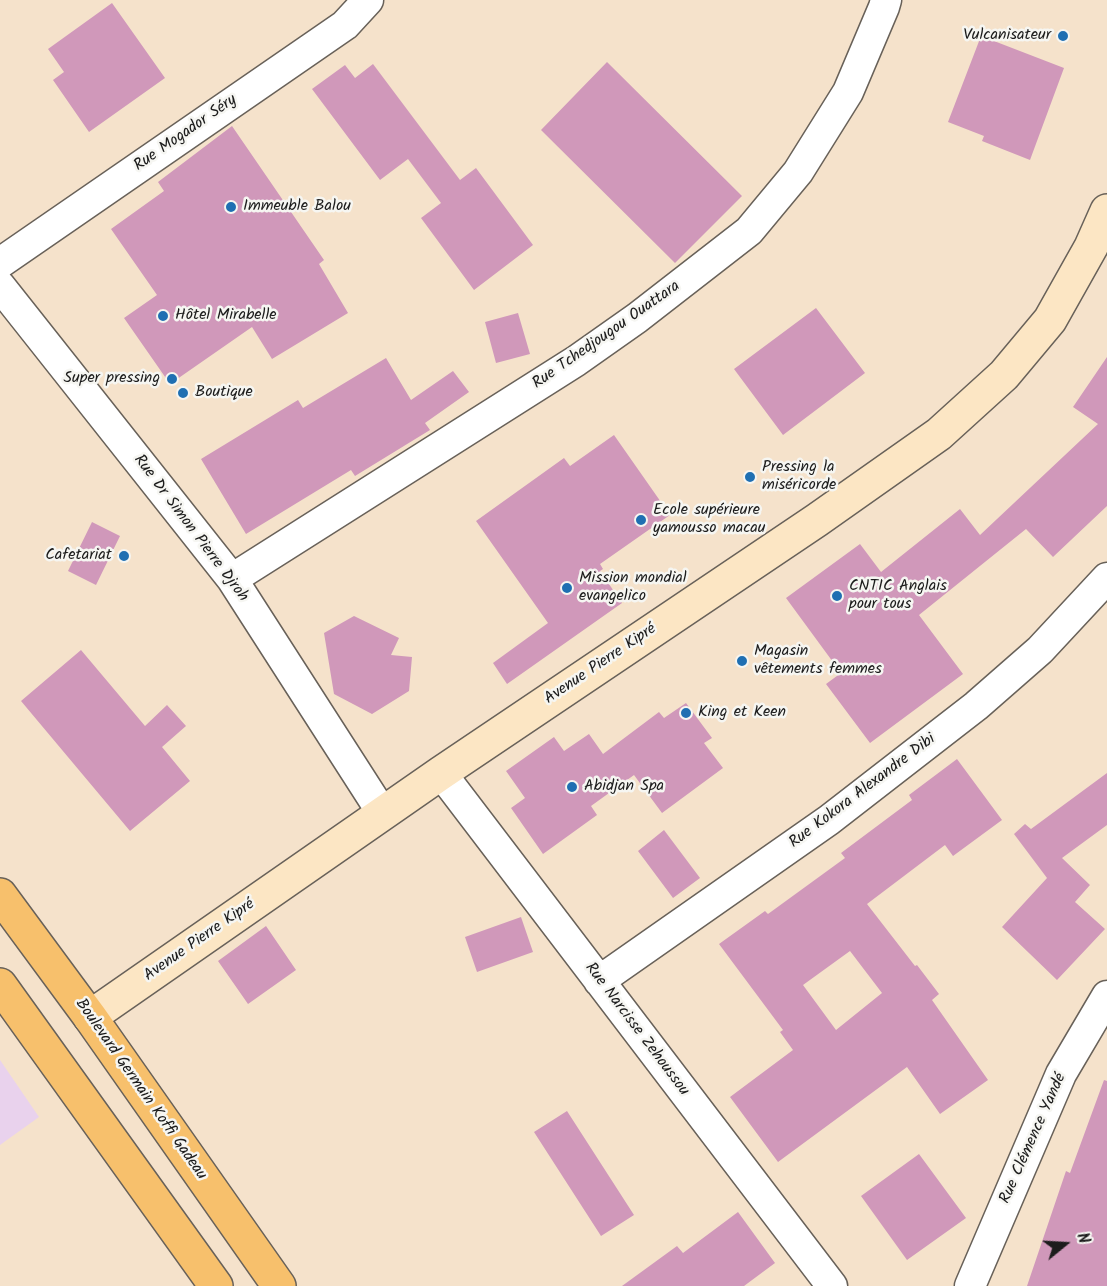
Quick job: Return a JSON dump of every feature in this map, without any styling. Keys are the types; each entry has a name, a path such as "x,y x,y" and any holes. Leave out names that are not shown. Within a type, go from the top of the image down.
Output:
{"main road":[{"name":"Boulevard Germain Koffi Gadeau","path":"0,895 90,1017 279,1286"},
{"path":"0,985 216,1286"}],"street":[{"name":"Rue Mogador Séry","path":"0,263 345,24 368,0"},
{"name":"Rue Tchedjougou Ouattara","path":"232,579 576,361 637,318 749,231 798,172 848,92 886,0"},
{"name":"Avenue Pierre Kipré","path":"90,1017 441,773 807,527 939,434 1004,375 1050,320 1091,247 1107,211"},
{"name":"Rue Dr Simon Pierre Djroh","path":"0,286 232,579 383,814"},
{"name":"Rue Kokora Alexandre Dibi","path":"599,981 830,820 976,706 1040,650 1107,578"},
{"name":"Rue Narcisse Zehoussou","path":"441,773 832,1286"},
{"name":"Rue Clémence Yandé","path":"970,1286 1061,1074 1107,996"}],"shaded area":[{"path":"0,1060 39,1117 0,1145"}],"building":[{"path":"112,3 165,78 89,132 53,80 64,72 48,49"},
{"path":"981,36 1064,68 1030,160 982,141 984,136 948,122"},
{"path":"607,62 742,196 675,263 541,130"},
{"path":"373,64 460,180 476,168 533,245 474,290 421,218 441,203 408,159 380,180 312,89 345,65 355,78"},
{"path":"232,126 324,260 319,264 348,313 272,359 252,327 170,384 124,318 157,295 111,229 164,191 158,182"},
{"path":"816,308 865,373 783,435 734,369"},
{"path":"518,313 530,354 496,363 485,322"},
{"path":"1107,357 1107,506 1053,557 1026,529 919,615 963,674 870,743 826,684 841,673 786,598 860,544 881,572 960,509 980,535 1098,424 1073,407"},
{"path":"386,358 411,400 453,371 469,392 425,423 430,430 355,476 351,470 246,534 201,459 298,400 303,408"},
{"path":"614,435 670,515 600,564 603,569 600,571 622,603 507,684 493,663 548,623 476,521 564,458 570,466"},
{"path":"92,522 120,536 96,585 68,571"},
{"path":"354,616 399,638 391,655 412,657 409,691 372,714 334,694 324,633"},
{"path":"81,650 145,726 167,705 186,726 162,747 190,781 130,831 21,701"},
{"path":"686,703 712,738 704,743 723,768 662,813 634,775 591,806 597,815 543,854 511,808 525,798 506,771 554,737 564,751 589,734 603,754 659,712 664,718"},
{"path":"957,759 1002,820 953,856 945,845 867,904 939,994 932,1000 988,1080 940,1114 907,1067 778,1162 730,1097 793,1050 780,1032 783,1030 719,944 765,911 768,914 845,858 841,853 912,800 909,795","holes":["850,951 882,993 836,1030 803,985"]},
{"path":"1107,773 1107,825 1062,858 1090,885 1075,902 1105,929 1057,980 1002,927 1047,878 1014,834 1025,824 1031,829"},
{"path":"664,830 700,878 673,898 638,851"},
{"path":"521,917 533,952 477,972 465,937"},
{"path":"266,926 296,970 248,1004 218,961"},
{"path":"1104,1080 1107,1081 1107,1286 1027,1286 1066,1171 1070,1173"},
{"path":"567,1111 634,1215 601,1236 534,1132"},
{"path":"919,1154 966,1218 907,1260 861,1196"},
{"path":"738,1212 775,1263 744,1286 622,1286 677,1246 683,1253"}],"place":[{"name":"Vulcanisateur","path":"1063,36"},
{"name":"Immeuble Balou","path":"231,207"},
{"name":"Hôtel Mirabelle","path":"163,316"},
{"name":"Super pressing","path":"172,379"},
{"name":"Boutique","path":"183,393"},
{"name":"Pressing la miséricorde","path":"750,477"},
{"name":"Ecole supérieure yamousso macau","path":"641,520"},
{"name":"Cafetariat","path":"124,556"},
{"name":"Mission mondial evangelico","path":"567,588"},
{"name":"CNTIC Anglais pour tous","path":"837,596"},
{"name":"Magasin vêtements femmes","path":"742,661"},
{"name":"King et Keen","path":"686,713"},
{"name":"Abidjan Spa","path":"572,787"}]}
